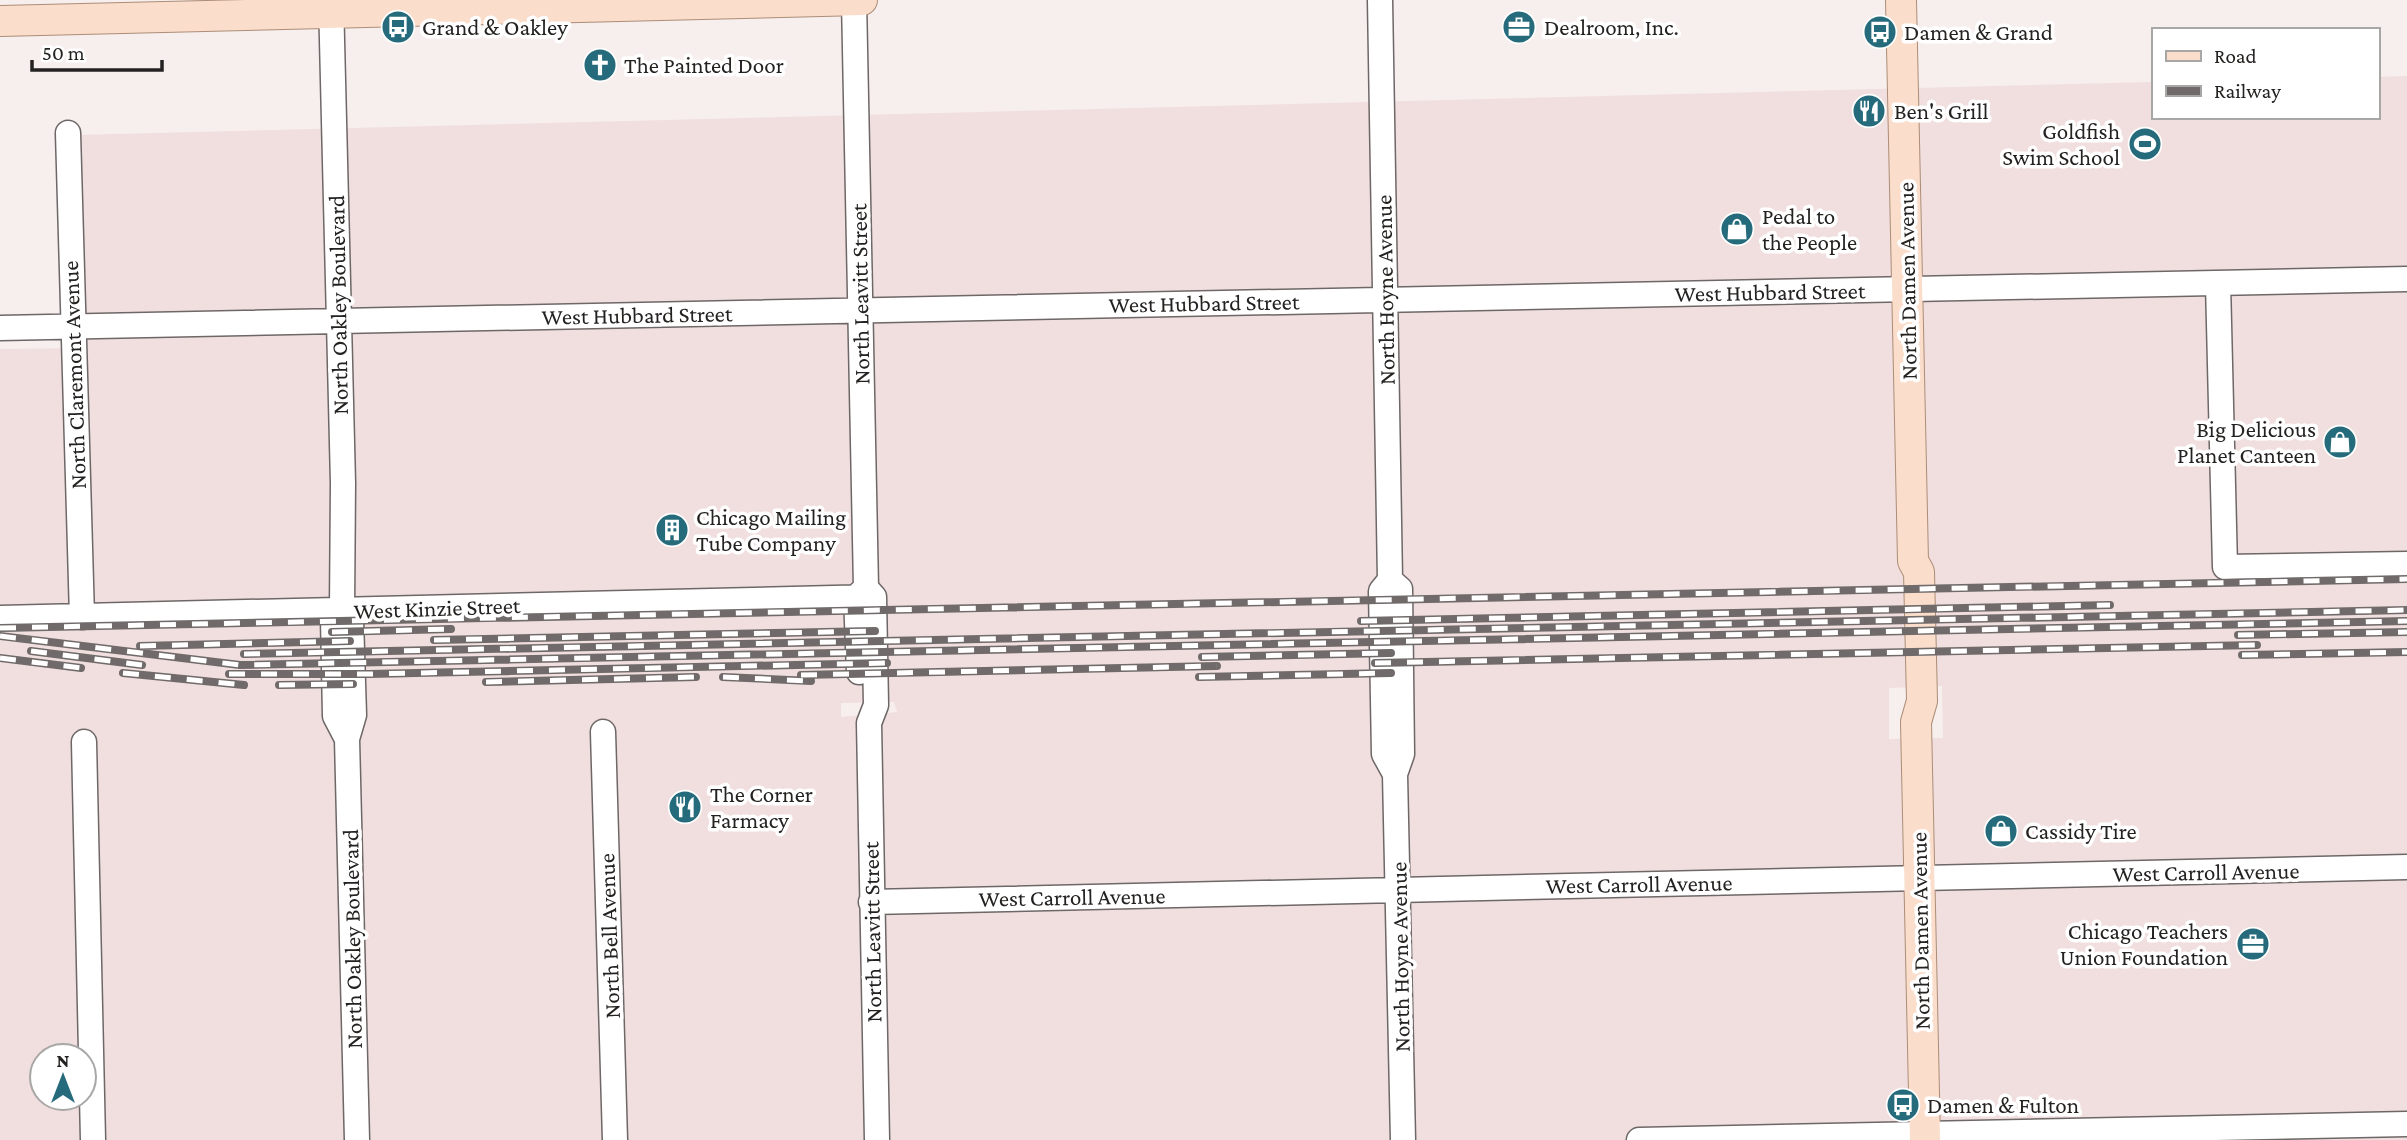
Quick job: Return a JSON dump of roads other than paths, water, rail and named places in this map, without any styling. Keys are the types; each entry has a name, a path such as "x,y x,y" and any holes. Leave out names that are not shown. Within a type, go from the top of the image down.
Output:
{"main road":[{"path":"0,21 64,10 862,0"},
{"name":"North Damen Avenue","path":"1901,0 1913,562 1919,572 1922,701 1916,722 1925,1137"}],"street":[{"name":"North Leavitt Street","path":"854,0 865,594 876,705 869,723 877,1140"},
{"name":"North Hoyne Avenue","path":"1380,0 1390,580 1381,591 1384,754 1395,774 1404,1140"},
{"name":"North Oakley Boulevard","path":"331,6 343,483 342,610 351,619 354,715 347,739 357,1140"},
{"name":"North Claremont Avenue","path":"68,133 82,617"},
{"name":"West Hubbard Street","path":"0,328 2407,279"},
{"path":"2218,283 2225,567 2407,564"},
{"name":"West Kinzie Street","path":"0,618 865,594"},
{"name":"North Bell Avenue","path":"603,732 615,1140"},
{"path":"84,741 93,1140"},
{"name":"West Carroll Avenue","path":"871,902 2407,867"},
{"path":"1639,1140 1925,1137 2407,1124"}],"railway":[{"path":"0,628 2407,579"},
{"path":"1361,621 2110,605"},
{"path":"244,654 2407,610"},
{"path":"0,636 240,665 2407,621"},
{"path":"332,632 451,629"},
{"path":"434,640 875,631"},
{"path":"2238,635 2407,632"},
{"path":"140,646 350,641"},
{"path":"1375,663 2257,645"},
{"path":"31,651 142,665"},
{"path":"2242,655 2407,652"},
{"path":"1202,657 1391,653"},
{"path":"0,658 81,668"},
{"path":"229,674 369,674 887,663"},
{"path":"801,675 1217,666"},
{"path":"123,673 244,685"},
{"path":"1199,677 1391,673"},
{"path":"486,682 696,677"},
{"path":"723,677 811,681"},
{"path":"279,685 353,684"}],"place":[{"name":"Grand & Oakley","path":"398,27"},
{"name":"Dealroom, Inc.","path":"1519,27"},
{"name":"Damen & Grand","path":"1880,32"},
{"name":"The Painted Door","path":"600,65"},
{"name":"Ben's Grill","path":"1869,111"},
{"name":"Goldfish Swim School","path":"2145,144"},
{"name":"Pedal to the People","path":"1737,229"},
{"name":"Big Delicious Planet Canteen","path":"2340,442"},
{"name":"Chicago Mailing Tube Company","path":"672,530"},
{"name":"The Corner Farmacy","path":"685,807"},
{"name":"Cassidy Tire","path":"2001,831"},
{"name":"Chicago Teachers Union Foundation","path":"2253,944"},
{"name":"Damen & Fulton","path":"1903,1105"}]}
